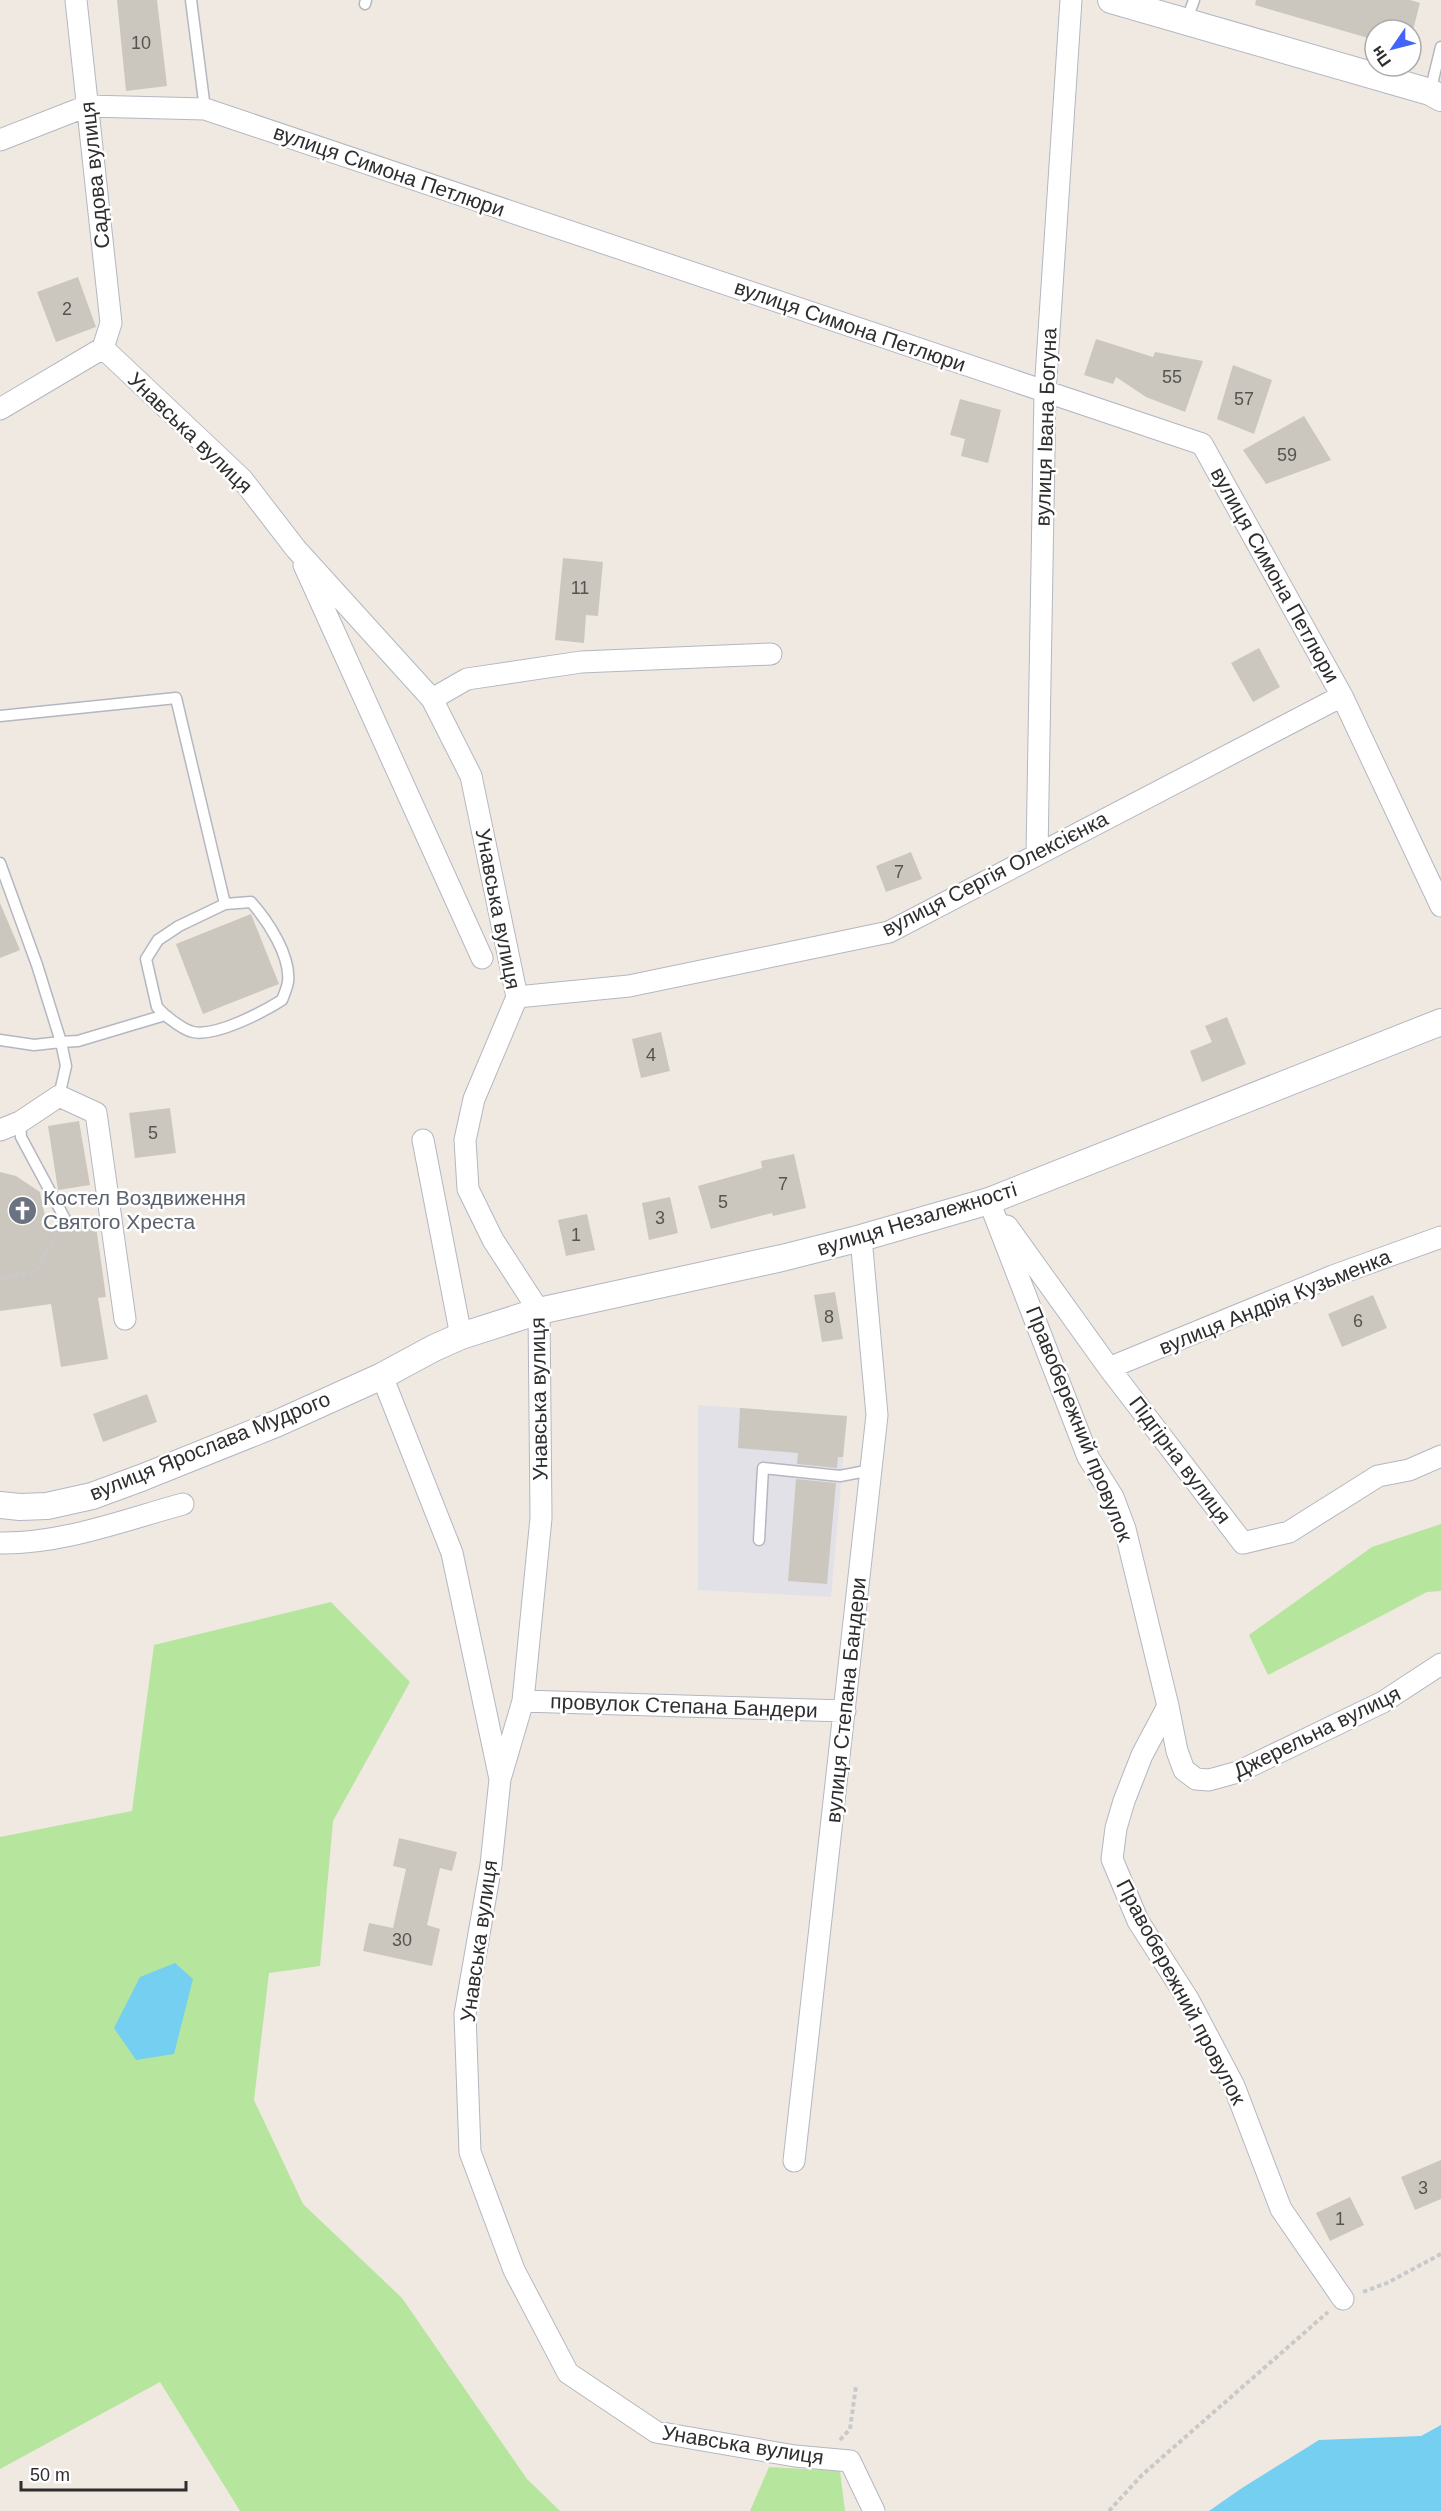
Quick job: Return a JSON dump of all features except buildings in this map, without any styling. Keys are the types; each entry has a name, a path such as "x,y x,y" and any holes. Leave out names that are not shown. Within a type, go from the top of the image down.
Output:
{"street":[{"name":"Садова вулиця","path":"76,0 111,323 103,348"},
{"name":"вулиця Івана Богуна","path":"1037,854 1045,392 1071,0"},
{"path":"1111,0 1190,11 1435,95"},
{"name":"вулиця Симона Петлюри","path":"0,140 87,106 205,109 1202,444 1342,696 1441,906"},
{"path":"0,409 103,348"},
{"name":"Унавська вулиця","path":"103,348 242,479 296,549 432,699 471,776 517,997 474,1099 465,1140 468,1189 493,1240 539,1311 541,1518 524,1701 500,1779 491,1865 465,2014 470,2152 514,2270 568,2373 656,2432 808,2457 850,2461 874,2511"},
{"name":"Унавська вулиця","path":"296,549 482,958"},
{"path":"432,699 467,679 581,662 771,654"},
{"name":"вулиця Сергія Олексієнка","path":"517,997 629,986 889,932 1342,696"},
{"name":"вулиця Незалежності","path":"382,1376 461,1336 539,1311 782,1258 989,1201 1441,1023"},
{"path":"10,1126 59,1096 96,1113 125,1319"},
{"path":"423,1140 461,1336"},
{"name":"Підгірна вулиця","path":"989,1201 1109,1368 1243,1543 1289,1532 1378,1476 1409,1470 1441,1456"},
{"name":"Правобережний провулок","path":"989,1201 1088,1457 1104,1479 1120,1514 1168,1706 1143,1755 1124,1802 1116,1828 1112,1859 1138,1921 1188,1999 1234,2086 1281,2209 1343,2299"},
{"name":"вулиця Андрія Кузьменка","path":"1109,1368 1333,1276 1441,1237"},
{"name":"вулиця Степана Бандери","path":"794,2161 878,1415 861,1238"},
{"name":"Унавська вулиця","path":"382,1376 452,1553 500,1779"},
{"name":"вулиця Ярослава Мудрого","path":"0,1505 47,1506 92,1496 229,1444 382,1376"},
{"name":"вулиця Ярослава Мудрого","path":"0,1543 15,1544 64,1536 183,1504"},
{"name":"Джерельна вулиця","path":"1168,1706 1177,1751 1184,1770 1196,1779 1209,1780 1238,1772 1375,1706 1441,1664"},
{"name":"провулок Степана Бандери","path":"524,1701 845,1711"}],"lane":[{"path":"191,0 205,109"},
{"path":"1435,95 1441,47"},
{"path":"0,716 176,698 225,903"},
{"path":"0,862 37,965 61,1042 66,1066 59,1096"},
{"path":"225,903 251,903 268,922 283,954 288,981 282,1000 243,1021 194,1033 165,1015 157,1007 146,959 158,940 179,926 225,903"},
{"path":"0,1040 34,1045 78,1041 165,1015"},
{"path":"10,1126 21,1137 65,1219"},
{"path":"759,1540 763,1468 840,1476 871,1470"}],"path":[{"path":"0,1278 35,1272 65,1219"},
{"path":"1109,2511 1142,2475 1343,2299 1387,2283 1441,2254"},
{"path":"808,2457 837,2444 850,2429 856,2386"}],"shaded area":[{"path":"698,1405 847,1416 831,1597 698,1590"}],"green space":[{"path":"1441,1524 1441,1591 1427,1592 1268,1675 1249,1635 1372,1547"},
{"path":"331,1602 410,1682 333,1821 320,1966 269,1973 254,2100 303,2204 402,2298 527,2479 560,2511 240,2511 160,2382 0,2469 0,1837 132,1811 154,1645"},
{"path":"769,2467 840,2471 845,2511 750,2511"}],"water":[{"path":"175,1963 193,1979 174,2054 136,2060 114,2028 140,1977"},
{"path":"1441,2425 1441,2511 1209,2511 1319,2440 1421,2436"}],"place":[{"name":"Костел Воздвиження Святого Хреста","path":"22,1210"}]}
